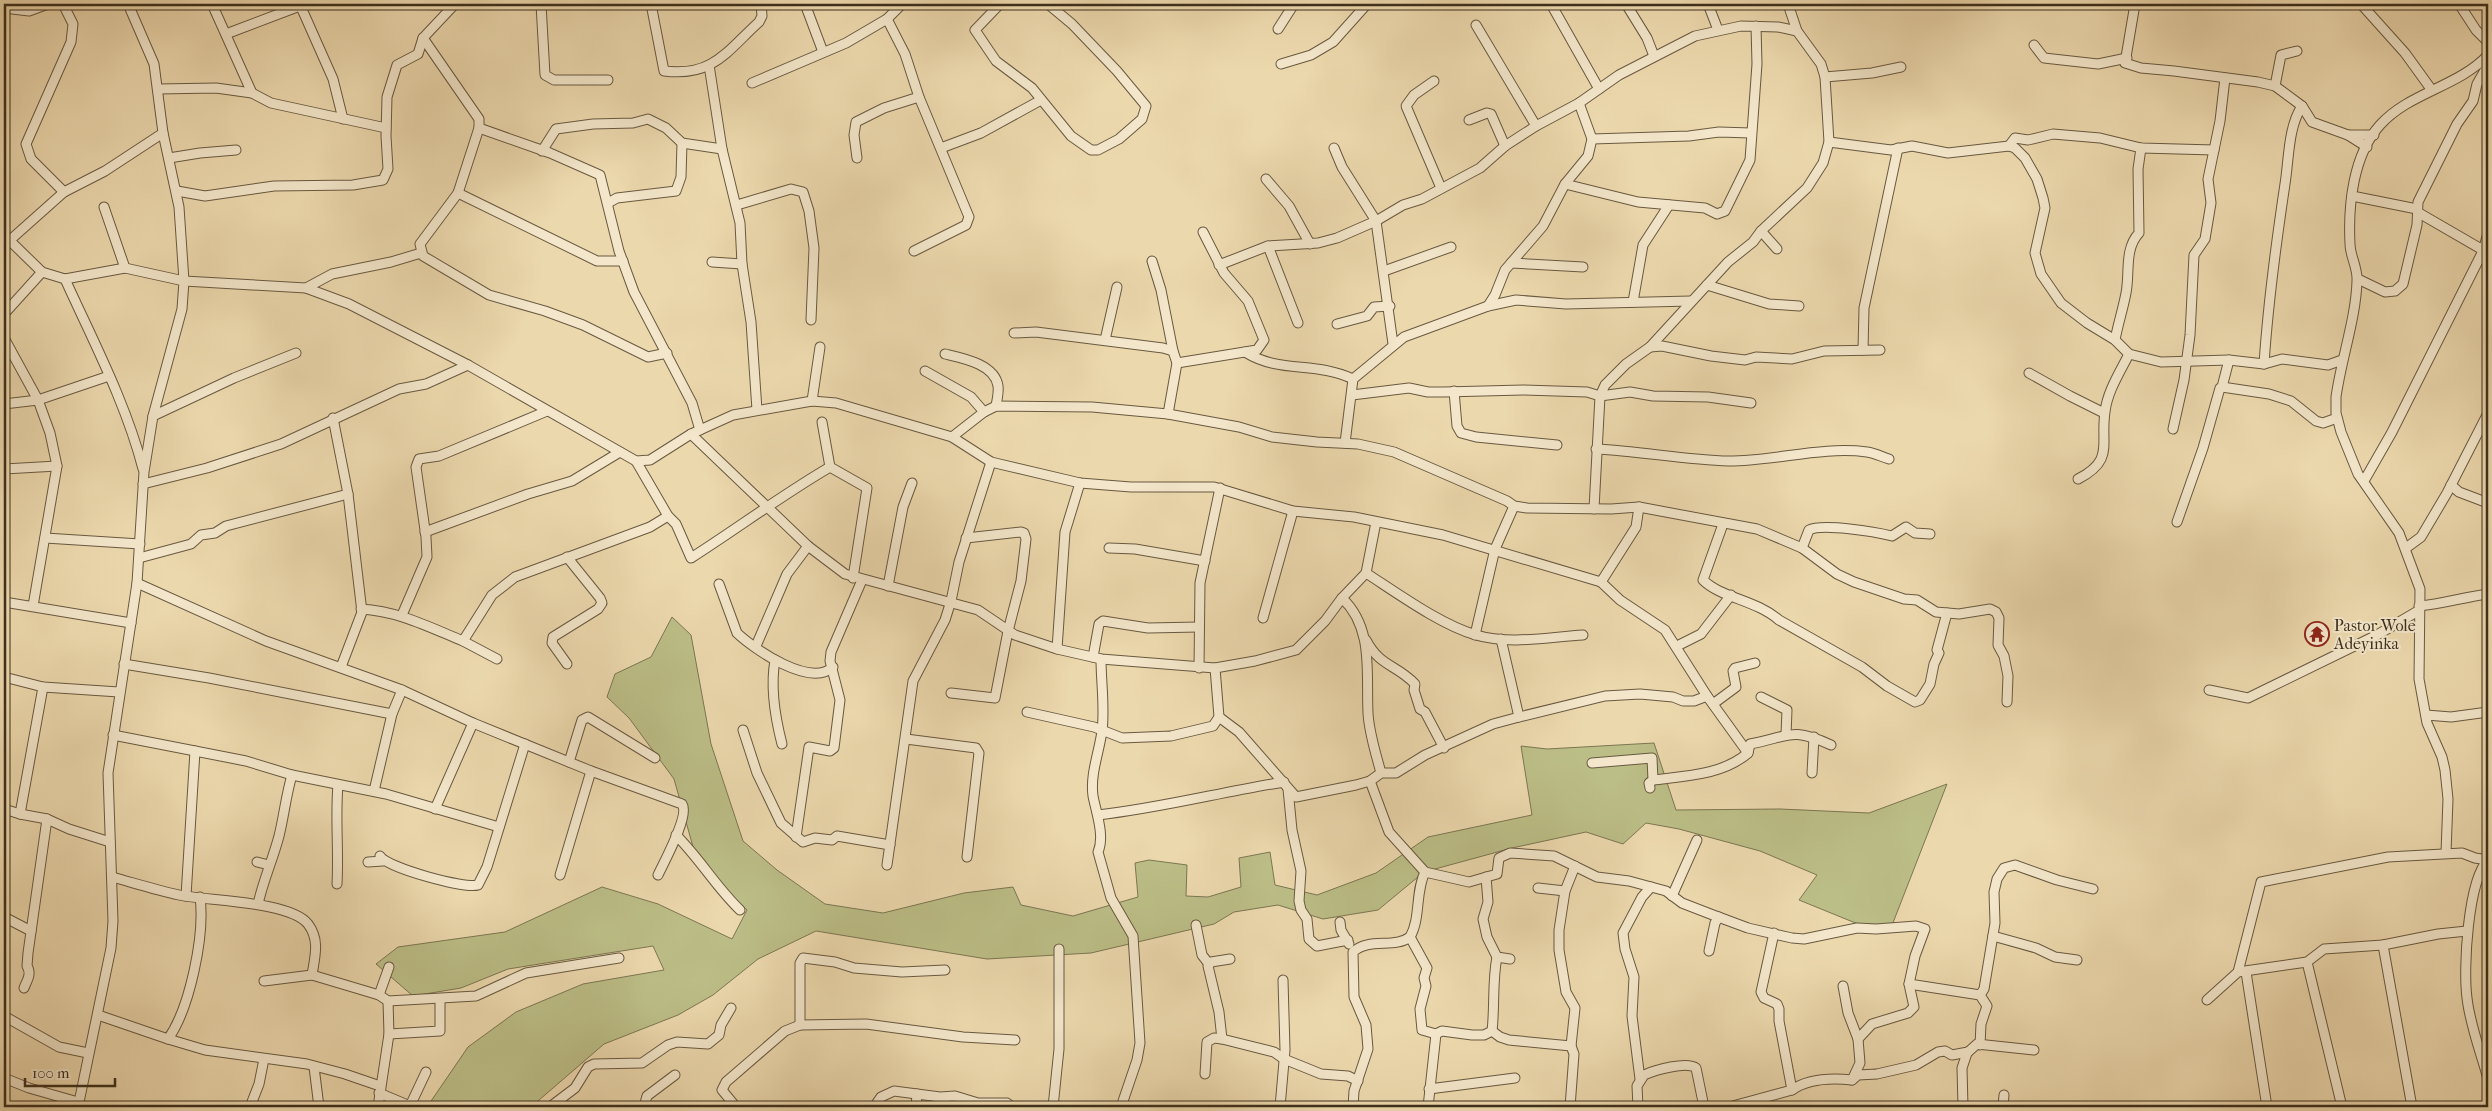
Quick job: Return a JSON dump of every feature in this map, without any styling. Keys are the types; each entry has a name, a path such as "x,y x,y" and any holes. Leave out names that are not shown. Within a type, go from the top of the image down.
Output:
{"street":[{"path":"4,8 48,4"},
{"path":"63,4 73,24 71,42 32,124 26,144 32,159 64,192"},
{"path":"4,1078 78,1105 111,948 112,877 107,796 113,735 137,583 144,472 153,416 182,309 184,281 176,192 163,133 158,89 149,48 128,4"},
{"path":"212,4 252,93"},
{"path":"397,4 454,4"},
{"path":"176,192 205,196 274,186 353,185 383,180 388,169 387,97 397,65 418,54 423,38 454,4"},
{"path":"541,4 545,75 554,80 608,80"},
{"path":"651,4 664,71 695,71 724,57 759,22 762,16 761,4"},
{"path":"805,4 822,52"},
{"path":"752,83 846,43 887,20 902,4"},
{"path":"1000,4 975,30 996,61 1032,88 1077,142 1091,150 1098,150 1119,139 1142,119 1146,112 1143,100 1072,24 1048,4"},
{"path":"1278,29 1294,4"},
{"path":"1281,64 1311,56 1333,42 1367,4"},
{"path":"1551,4 1599,89"},
{"path":"1626,4 1647,38 1654,56"},
{"path":"1708,4 1718,30"},
{"path":"1594,509 1600,396 1605,385 1626,364 1650,347 1728,262 1753,242 1761,231 1807,188 1823,163 1829,142 1825,77 1820,64 1798,31 1788,4"},
{"path":"2135,4 2125,63 2141,68 2275,86 2302,106 2312,122 2348,135 2366,147"},
{"path":"2361,4 2405,53 2431,90"},
{"path":"2458,4 2476,30 2488,42"},
{"path":"226,34 304,6 333,79 343,119"},
{"path":"887,20 905,54 919,97 969,217 966,225 914,251"},
{"path":"1476,25 1536,126"},
{"path":"1565,184 1638,202 1705,208 1717,214 1725,211 1750,160 1758,64 1756,26"},
{"path":"1219,265 1268,246 1310,244 1337,238 1376,221 1403,205 1422,199 1480,168 1506,146 1536,126 1579,103 1619,75 1695,36 1718,30 1756,26 1798,31"},
{"path":"421,253 420,244 458,193 479,128 478,119 470,103 423,38"},
{"path":"2034,45 2044,58 2098,64 2127,58"},
{"path":"2275,86 2281,55 2297,51"},
{"path":"2446,853 2448,799 2445,770 2426,715 2419,679 2418,608 2420,590 2399,533 2355,466 2337,418 2336,397 2358,279 2350,245 2352,196 2358,164 2380,125 2431,90 2460,78 2488,55"},
{"path":"709,65 722,149 740,223 742,264 751,322 757,410"},
{"path":"2358,279 2385,292 2395,291 2403,284 2418,211 2418,202 2457,124 2473,101 2477,84 2488,65"},
{"path":"1825,77 1872,73 1901,67"},
{"path":"4,70 4,80"},
{"path":"2172,429 2187,361 2194,256 2205,239 2208,224 2211,203 2208,178 2225,78"},
{"path":"1434,81 1414,95 1406,106 1441,188"},
{"path":"158,89 216,88 252,93 271,103 386,128"},
{"path":"857,158 854,128 860,119 919,97"},
{"path":"941,148 981,133 1041,100"},
{"path":"1488,306 1495,295 1505,270 1543,226 1565,184 1588,156 1592,139 1579,103"},
{"path":"2264,364 2268,300 2282,196 2295,117 2302,106"},
{"path":"1469,120 1487,113 1491,114 1506,146"},
{"path":"542,151 556,129 593,124 633,124 648,119 666,128 682,143 722,149"},
{"path":"479,128 600,175 623,261 642,308 692,403 700,430"},
{"path":"1592,139 1689,136 1719,132 1751,133"},
{"path":"163,133 97,175 64,192 6,238 42,272 65,279 125,268 184,281 306,288 349,304 468,365 547,412 594,435 636,461 668,516 676,524 691,558 748,521 766,506 830,467"},
{"path":"2012,147 2015,138 2028,140 2053,134 2100,138 2141,148 2214,150"},
{"path":"2348,135 2374,134"},
{"path":"1829,142 1890,150 1912,146 1948,153 2012,147 2025,158 2033,172 2043,198 2045,208 2035,253 2041,274 2061,303 2087,323 2115,340 2129,354 2161,362 2229,360 2264,364 2282,359 2328,365 2342,360"},
{"path":"608,203 617,198 676,191 681,177 682,143"},
{"path":"1334,148 1342,167 1376,221 1378,248 1390,306 1393,344"},
{"path":"1862,350 1864,308 1898,148"},
{"path":"2115,340 2127,293 2128,265 2133,239 2139,233 2138,169 2141,148"},
{"path":"169,158 236,150"},
{"path":"1266,178 1289,206 1310,244"},
{"path":"604,187 617,198"},
{"path":"736,205 791,190 804,192 809,211 814,248 811,320"},
{"path":"458,193 596,261 623,261"},
{"path":"2352,196 2418,211 2486,252"},
{"path":"1633,302 1643,245 1670,205"},
{"path":"104,207 125,268"},
{"path":"1761,231 1777,249"},
{"path":"1203,232 1219,265 1248,301 1264,340 1258,350 1256,360"},
{"path":"2364,481 2392,432 2486,252 2488,233"},
{"path":"1268,246 1298,324"},
{"path":"1384,271 1451,247"},
{"path":"306,288 332,274 391,262 421,253 489,295 545,311 582,325 648,357 667,353"},
{"path":"1152,261 1161,290 1173,352 1177,363 1168,414"},
{"path":"712,262 742,264"},
{"path":"1511,262 1583,267"},
{"path":"4,314 42,272"},
{"path":"65,279 109,376 138,448 144,472"},
{"path":"1708,285 1769,304 1799,306"},
{"path":"1105,340 1117,287"},
{"path":"1345,444 1353,379 1393,344 1427,328 1488,306 1516,300 1566,304 1691,301"},
{"path":"1337,324 1367,316 1374,307 1390,306"},
{"path":"1014,332 1036,332 1105,340 1164,348 1173,352"},
{"path":"4,338 38,400 50,433 57,466 33,606"},
{"path":"1650,347 1662,346 1711,356 1745,360 1756,357 1792,359 1824,351 1880,350"},
{"path":"812,401 820,347"},
{"path":"1177,363 1258,350"},
{"path":"1245,352 1256,360 1285,366 1332,370 1353,379"},
{"path":"153,416 234,378 296,353"},
{"path":"945,354 976,362 990,372 998,384 996,406"},
{"path":"2078,479 2093,471 2103,453 2104,412 2110,394 2129,354"},
{"path":"2177,522 2203,448 2229,360"},
{"path":"144,484 208,468 281,444 398,389 426,384 468,365"},
{"path":"2328,365 2340,374"},
{"path":"925,371 971,397 984,412"},
{"path":"2029,373 2104,412"},
{"path":"4,404 38,400 109,376"},
{"path":"2222,387 2269,394 2291,401 2316,421 2323,423 2337,418"},
{"path":"1352,395 1409,388 1428,392 1523,390 1587,392 1600,396 1630,392 1653,396 1708,397 1751,403"},
{"path":"1454,391 1457,426 1461,433 1476,437 1557,445"},
{"path":"636,461 650,460 691,434 733,415 812,401 836,403 952,437 991,462 1080,483 1131,487 1220,488 1294,511 1354,517 1443,535 1544,567 1578,574 1601,582 1620,600 1665,630 1677,646 1707,696 1740,739 1748,753"},
{"path":"952,437 984,412 996,406 1092,407 1168,414 1239,427 1272,437 1345,444 1394,452 1500,497 1514,506 1527,508 1594,509 1656,508 1723,524 1757,529 1802,548 1837,574 1854,582 1904,599 1917,600 1936,612 1970,613 1990,609 1996,612 1999,618 1998,645 2004,656 2008,676 2007,702"},
{"path":"402,616 427,557 426,532 416,467 420,459 438,456 547,412"},
{"path":"2406,548 2420,537 2485,427 2488,413"},
{"path":"333,418 348,494 362,612 342,667"},
{"path":"822,422 830,467"},
{"path":"691,434 808,546 853,578 951,602 983,612 1008,631 1057,649 1097,658 1215,668 1255,661 1296,650 1325,621 1342,598 1366,573 1376,522"},
{"path":"1596,449 1632,451 1678,459 1729,461 1767,460 1821,453 1868,452 1889,459"},
{"path":"426,532 528,494 572,481 620,452"},
{"path":"887,864 906,739 905,726 912,681 945,620 966,538 991,462"},
{"path":"4,470 57,466"},
{"path":"830,467 867,488 853,578"},
{"path":"888,586 903,507 912,483"},
{"path":"1057,649 1065,532 1080,483"},
{"path":"2451,485 2459,492 2488,503"},
{"path":"1199,668 1200,582 1220,488"},
{"path":"139,558 191,544 201,535 216,533 226,526 348,494"},
{"path":"1476,635 1495,550 1514,506"},
{"path":"1601,582 1636,527 1639,507"},
{"path":"1263,618 1294,511"},
{"path":"463,642 498,589 520,574 650,527 668,516"},
{"path":"1723,524 1703,580 1708,585 1751,602 1771,613 1779,620 1862,667 1887,686 1915,702 1920,700 1930,684 1934,664 1939,653 1937,650 1947,613"},
{"path":"1802,548 1809,530 1818,528 1868,530 1892,536 1906,527 1915,533 1930,534"},
{"path":"951,693 995,698 1020,581 1026,539 1024,533 993,534 966,538"},
{"path":"45,538 140,544"},
{"path":"756,646 787,574 808,546"},
{"path":"1109,548 1135,549 1205,561"},
{"path":"567,557 602,603 598,610 553,637 552,643 568,664"},
{"path":"1366,573 1413,604 1476,635 1501,639 1583,635"},
{"path":"796,837 809,747 830,751 834,748 840,700 830,661 832,644 862,580"},
{"path":"137,583 266,641 402,690 473,723 591,771 682,804 685,810 658,875"},
{"path":"719,584 737,633 775,660 802,671 823,672 833,667"},
{"path":"2208,690 2248,698 2377,635 2418,608 2445,604 2459,598 2488,594"},
{"path":"1677,646 1701,634 1731,595"},
{"path":"1342,598 1351,606 1362,624 1368,714 1381,773"},
{"path":"4,602 131,623"},
{"path":"361,609 383,610 402,616 497,658"},
{"path":"1121,1107 1137,1060 1140,1043 1133,936 1111,898 1098,852 1100,847 1098,815 1092,788 1097,750 1102,731 1097,658 1099,624 1103,621 1134,624 1148,628 1199,628"},
{"path":"1364,638 1373,654 1407,676 1415,684 1414,690 1420,709 1425,712 1444,748"},
{"path":"1501,639 1519,717"},
{"path":"775,660 773,671 774,711 782,744"},
{"path":"1713,704 1737,685 1733,671 1735,668 1755,663"},
{"path":"124,664 209,678 392,714"},
{"path":"1027,712 1094,727 1122,738 1171,736 1213,726 1219,718 1215,668"},
{"path":"4,677 43,687 119,692"},
{"path":"20,814 43,687"},
{"path":"374,792 392,714 402,690"},
{"path":"1219,718 1238,732 1296,797 1370,781 1381,773 1396,773 1425,755 1444,748 1493,724 1604,696 1640,694 1673,697 1688,701 1707,696"},
{"path":"1761,696 1787,710 1786,735"},
{"path":"2426,715 2451,718 2488,712"},
{"path":"569,762 582,720 588,717 655,758"},
{"path":"435,809 473,723"},
{"path":"743,730 757,773 781,823 796,837 803,842 815,838 832,840 837,836 890,844"},
{"path":"1592,763 1652,758 1651,784 1720,770 1734,765 1748,753 1750,744 1786,735 1803,733 1831,745"},
{"path":"113,735 264,765 292,775 374,792 498,827"},
{"path":"1812,773 1814,737"},
{"path":"906,739 976,748 979,753 967,858"},
{"path":"368,862 382,859 400,868 476,886 487,867 525,744"},
{"path":"186,896 196,751"},
{"path":"560,875 591,771"},
{"path":"258,904 279,835 283,806 292,775"},
{"path":"1370,781 1389,832 1425,872 1469,882 1497,874 1498,858 1510,853 1554,856 1597,877 1666,891 1682,903 1748,928 1804,939 1857,928 1922,927 1925,929 1915,956 1909,984 1914,1002 1912,1011 1872,1024 1858,1039"},
{"path":"337,884 338,855 335,813 338,785"},
{"path":"1098,815 1149,809 1208,798 1227,791 1286,786"},
{"path":"1286,786 1292,830 1301,871 1299,901 1301,910 1307,919 1307,934 1317,946 1348,940"},
{"path":"4,809 20,814 47,818 69,829 110,842"},
{"path":"24,988 30,970 27,966 47,818"},
{"path":"676,835 694,853 722,891 740,910"},
{"path":"1672,896 1697,840"},
{"path":"2267,1107 2242,972 2260,882 2388,857 2462,853 2474,858 2483,865 2479,874 2467,931 2467,998 2488,1079"},
{"path":"257,862 269,865"},
{"path":"1980,995 1984,989 1995,923 1994,892 1997,879 2004,868 2015,865 2057,880 2094,889"},
{"path":"1570,1107 1574,1054 1571,1046 1574,1008 1566,992 1559,950 1559,930 1566,891 1575,866"},
{"path":"1425,872 1418,893 1416,913 1410,937 1427,968 1424,978 1426,986 1420,1009 1422,1030 1436,1034 1442,1031 1484,1035 1492,1031"},
{"path":"112,877 186,896 258,904 297,916 308,924 317,943 312,974"},
{"path":"1486,877 1488,902 1483,919 1487,936 1497,957 1492,981 1495,1003 1492,1031"},
{"path":"1638,1107 1637,1086 1640,1079 1632,1016 1634,977 1625,949 1623,933 1642,897 1651,887"},
{"path":"1538,888 1566,891"},
{"path":"168,1039 175,1026 189,987 202,932 200,897"},
{"path":"4,917 31,931"},
{"path":"1709,951 1718,917"},
{"path":"1340,922 1340,930 1348,940 1353,952 1354,997 1367,1031 1367,1056 1358,1081 1353,1107"},
{"path":"1196,925 1202,955 1209,964 1208,969 1219,1012 1222,1038"},
{"path":"2206,1000 2242,972 2307,962 2324,949 2383,945 2467,931"},
{"path":"1774,933 1761,992 1764,998 1776,1004 1779,1009 1779,1021 1792,1090"},
{"path":"1993,936 2036,948 2055,957 2077,960"},
{"path":"1353,952 1361,946 1403,941 1410,937"},
{"path":"2383,945 2412,1107"},
{"path":"1053,1107 1059,1048 1059,949"},
{"path":"1497,957 1510,959"},
{"path":"264,981 312,974 379,995 388,1001 440,999 476,996 526,973 619,958"},
{"path":"800,1024 800,963 803,958 827,960 854,968 902,972 945,970"},
{"path":"1209,964 1230,958"},
{"path":"2307,962 2342,1107"},
{"path":"379,995 389,967"},
{"path":"1280,1107 1284,1059 1283,980"},
{"path":"1909,984 1980,995 1987,1006 1981,1024 1980,1045"},
{"path":"1843,986 1848,1013 1858,1039 1860,1063 1852,1080"},
{"path":"389,1034 440,1031 440,999"},
{"path":"378,1107 389,1034 388,1001"},
{"path":"550,1107 574,1088 588,1067 594,1064 642,1063 668,1045 677,1042 708,1044 719,1035 721,1025 731,1008"},
{"path":"98,1015 205,1050 314,1067 345,1074 410,1106 426,1072"},
{"path":"4,1016 59,1047 88,1053"},
{"path":"736,1107 722,1090 726,1082 785,1031 800,1024 866,1024 963,1037 1015,1040"},
{"path":"1492,1031 1500,1037 1509,1040 1571,1046"},
{"path":"1428,1107 1436,1034"},
{"path":"1205,1074 1207,1042 1214,1038 1222,1038 1274,1052 1284,1059 1321,1074 1348,1076 1358,1081"},
{"path":"1963,1107 1962,1068 1968,1052 1977,1044 2034,1050"},
{"path":"1729,1107 1792,1090 1798,1086 1834,1078 1852,1080 1858,1076 1877,1074 1916,1064 1938,1052 1945,1051 1952,1055 1968,1052"},
{"path":"250,1107 259,1084 264,1059"},
{"path":"1640,1079 1648,1074 1682,1064 1692,1065 1699,1075 1704,1107"},
{"path":"314,1067 320,1107"},
{"path":"644,1107 648,1096 675,1075"},
{"path":"1429,1089 1515,1078"},
{"path":"874,1107 886,1094 894,1092 940,1097 955,1096 977,1105 994,1101 1007,1103 1012,1107"},
{"path":"916,1107 917,1094"},
{"path":"2003,1107 2004,1095"}],"green space":[{"path":"672,617 691,635 711,744 743,841 777,870 825,904 883,913 964,893 1013,887 1021,905 1073,916 1138,897 1135,863 1149,860 1187,865 1186,896 1208,897 1241,887 1239,858 1270,852 1275,885 1317,895 1376,873 1428,837 1532,815 1521,746 1547,749 1654,743 1676,810 1780,809 1869,813 1947,784 1889,933 1853,922 1799,900 1817,875 1760,851 1679,829 1646,823 1623,844 1586,832 1512,848 1424,872 1378,910 1323,919 1278,905 1234,912 1214,924 1091,953 987,959 816,931 758,959 713,995 678,1015 604,1044 531,1107 427,1107 468,1047 516,1012 583,984 664,970 653,946 508,969 461,988 413,996 376,964 398,947 505,932 602,887 658,904 732,939 747,910 697,861 674,779 629,718 607,697 615,674 651,657"}],"place":[{"name":"Pastor Wole Adeyinka","path":"2317,634"}]}
